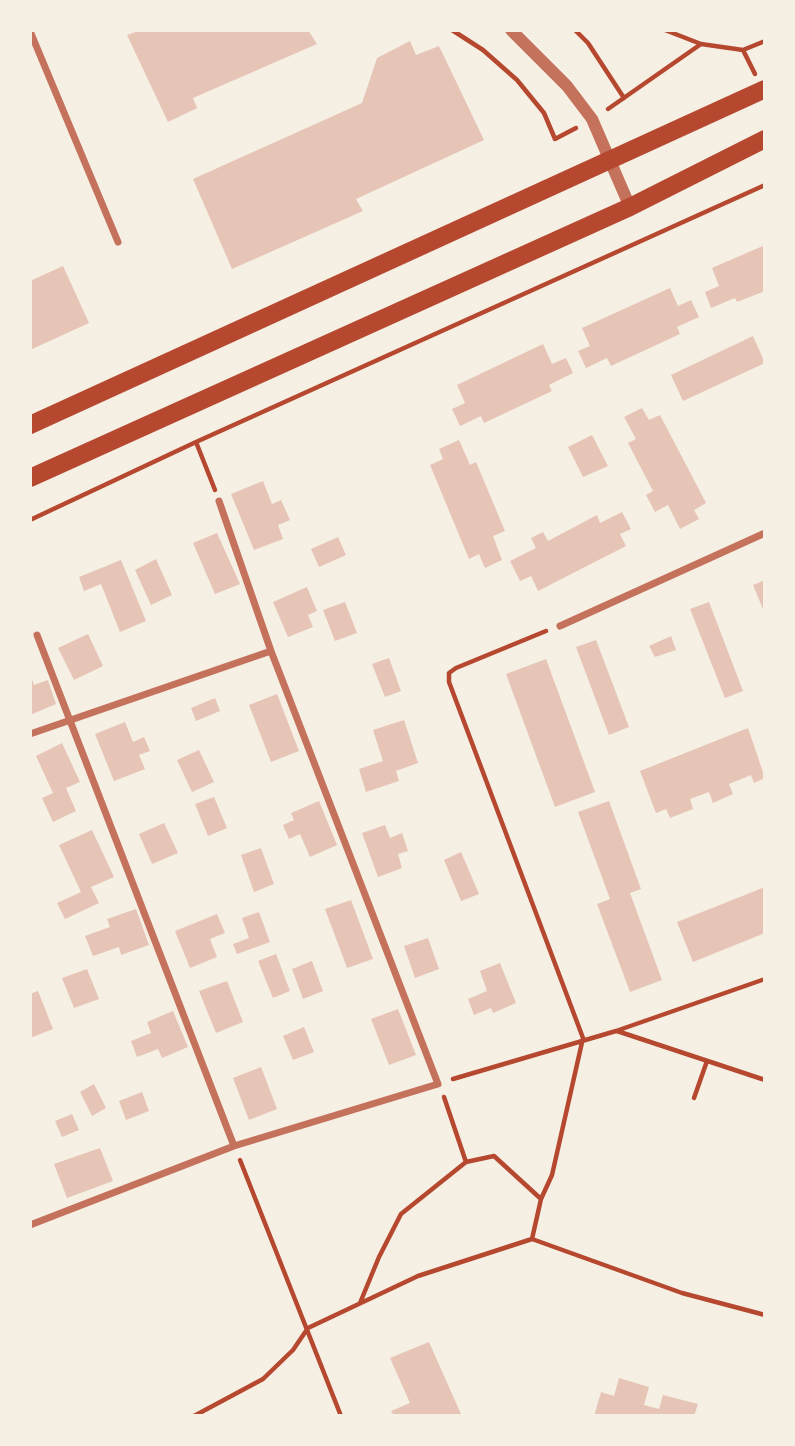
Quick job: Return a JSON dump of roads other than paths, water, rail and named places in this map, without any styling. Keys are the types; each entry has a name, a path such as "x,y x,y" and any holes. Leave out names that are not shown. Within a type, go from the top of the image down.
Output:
{"main road":[{"path":"30,425 611,160 760,82"},
{"path":"30,478 630,206 765,139"}],"street":[{"path":"511,30 567,86 592,120 630,206"},
{"path":"30,31 118,242"},
{"path":"30,1225 234,1146 438,1084 271,651 219,501"},
{"path":"560,626 765,533"},
{"path":"37,635 234,1146"},
{"path":"30,734 271,651"}]}
